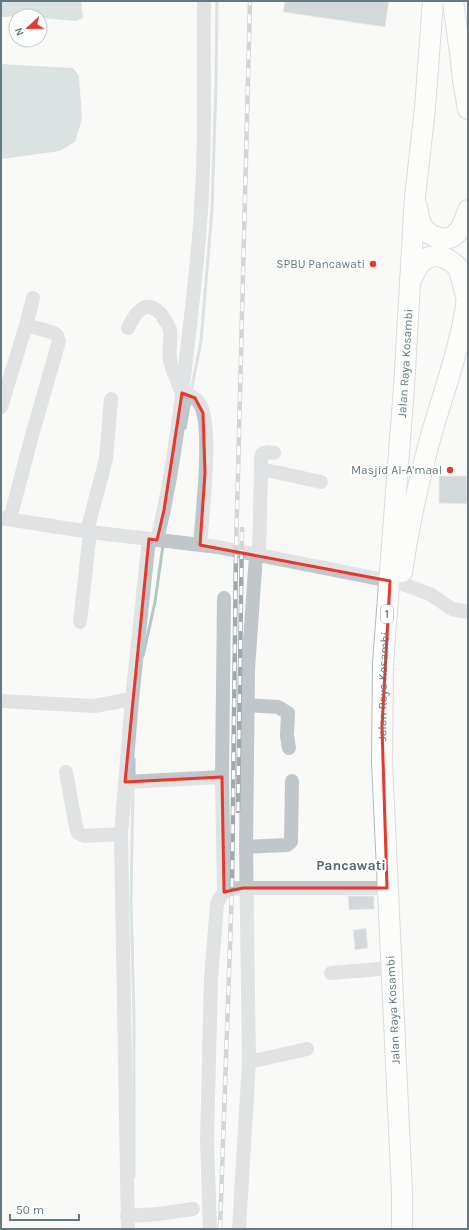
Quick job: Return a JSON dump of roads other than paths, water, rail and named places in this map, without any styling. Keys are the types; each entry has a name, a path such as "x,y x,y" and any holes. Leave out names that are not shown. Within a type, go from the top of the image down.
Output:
{"highway":[{"name":"Jalan Raya Kosambi","path":"402,1229 395,960 396,480 404,387 415,197 433,1"},
{"path":"453,1 462,80 468,109"},
{"path":"415,197 417,212 422,226 436,237 449,238 456,234 464,223 468,210"},
{"path":"410,282 418,266 424,260 433,256 444,257 459,269 468,295"},
{"name":"Jalan Raya Kosambi","path":"415,1229 415,1179 387,888 382,727 383,663 395,582 416,491 449,380 468,295"}],"street":[{"path":"193,1209 132,1219 121,834 132,782 132,699 156,540 164,510 177,440 188,395 188,348 199,233 203,170 204,1"},
{"path":"1,407 4,390 33,298"},
{"path":"128,328 136,313 143,308 154,308 162,316 170,330 170,363 188,395 200,404 205,426 205,473 200,545"},
{"path":"26,324 58,335 59,341 6,519 218,547 395,582 430,594 452,609 468,612"},
{"path":"170,341 188,348"},
{"path":"80,622 88,531 106,459 111,399"},
{"path":"239,1229 248,1095 246,847 248,669 258,555 261,458 262,454 267,452 274,453"},
{"path":"261,471 266,470 321,482"},
{"path":"210,1229 207,1141 211,978 217,904 224,892 222,778 224,598"},
{"path":"1,701 94,706 132,699"},
{"path":"247,705 278,707 288,713 287,736 289,748"},
{"path":"66,772 78,833 84,836 121,834"},
{"path":"132,782 222,778"},
{"path":"246,847 287,845 291,842 292,781"},
{"path":"224,892 232,889 246,888 387,888"},
{"path":"332,973 395,960"},
{"path":"248,1062 307,1050"}],"waterway":[{"path":"191,392 201,341 212,210 217,1"},
{"path":"185,428 190,400"},
{"path":"143,656 155,602 163,545"},
{"path":"134,759 134,777"},
{"path":"133,785 131,901 134,1015 134,1177"}],"railway":[{"path":"220,1229 232,889 236,551 250,1"},
{"path":"238,811 242,529"}],"place":[{"name":"SPBU Pancawati","path":"373,264"},
{"name":"Masjid Al-A'maal","path":"450,470"}],"district":[{"name":"Pancawati","path":"351,865"}]}
